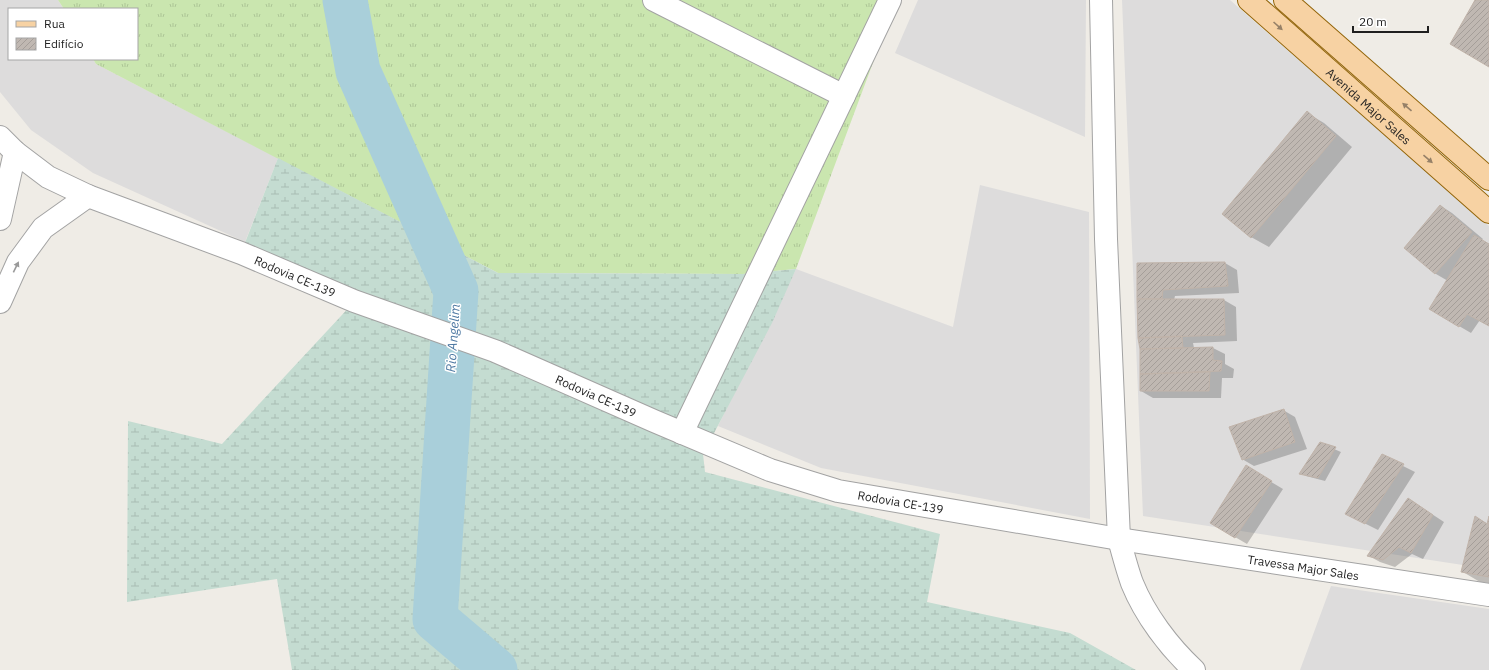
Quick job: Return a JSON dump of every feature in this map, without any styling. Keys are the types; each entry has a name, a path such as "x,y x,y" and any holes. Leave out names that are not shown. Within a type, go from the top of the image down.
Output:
{"main road":[{"name":"Avenida Major Sales","path":"1249,0 1489,212"},
{"name":"Avenida Major Sales","path":"1285,0 1489,179"}],"street":[{"path":"654,0 844,96"},
{"path":"682,433 890,0"},
{"path":"1102,0 1106,239 1119,539 1133,584 1146,609 1163,635 1194,670"},
{"path":"0,219 7,145"},
{"name":"Rodovia CE-139","path":"7,145 48,176 88,196 241,253 354,302 495,351 770,470 838,491 1119,539"},
{"path":"0,302 18,262 43,228 88,196"},
{"name":"Travessa Major Sales","path":"1119,539 1489,595"}],"shaded area":[{"path":"0,0 58,0 63,8 8,8 8,60 94,60 96,64 278,158 245,242 93,173 31,130 0,92"},
{"path":"918,0 1086,0 1085,137 895,53"},
{"path":"1122,0 1230,0 1489,226 1489,569 1143,516"},
{"path":"980,185 1089,212 1090,519 821,468 718,426 796,269 953,327"},
{"path":"1331,586 1489,609 1489,670 1300,670"}],"green space":[{"path":"58,0 891,0 877,52 796,269 743,274 498,273 96,64 94,60 138,60 138,8 63,8"},
{"path":"278,158 498,273 743,274 796,269 772,323 703,454 705,472 940,534 927,602 1070,633 1136,670 292,670 277,579 127,602 128,421 222,444 354,302 241,253"}],"building":[{"path":"1475,0 1489,0 1489,67 1450,44"},
{"path":"1307,111 1336,136 1251,238 1222,214"},
{"path":"1440,205 1472,232 1435,274 1404,248"},
{"path":"1474,235 1489,244 1489,326 1467,314 1459,327 1429,309"},
{"path":"1225,262 1228,286 1163,290 1162,299 1137,299 1137,263"},
{"path":"1137,299 1224,299 1225,335 1138,338"},
{"path":"1182,336 1183,348 1140,349 1138,338"},
{"path":"1213,347 1213,360 1222,361 1221,371 1140,374 1140,349"},
{"path":"1210,372 1209,391 1140,391 1140,374"},
{"path":"1284,409 1295,442 1242,460 1229,427"},
{"path":"1320,442 1336,447 1318,478 1299,474"},
{"path":"1382,454 1404,464 1365,524 1345,514"},
{"path":"1246,465 1272,481 1235,538 1210,523"},
{"path":"1408,498 1433,515 1411,553 1399,547 1383,560 1367,556"},
{"path":"1475,516 1487,524 1489,516 1489,577 1461,572"}],"waterway":[{"name":"Rio Angelim","path":"345,0 358,71 456,291 435,619 495,670"}]}
